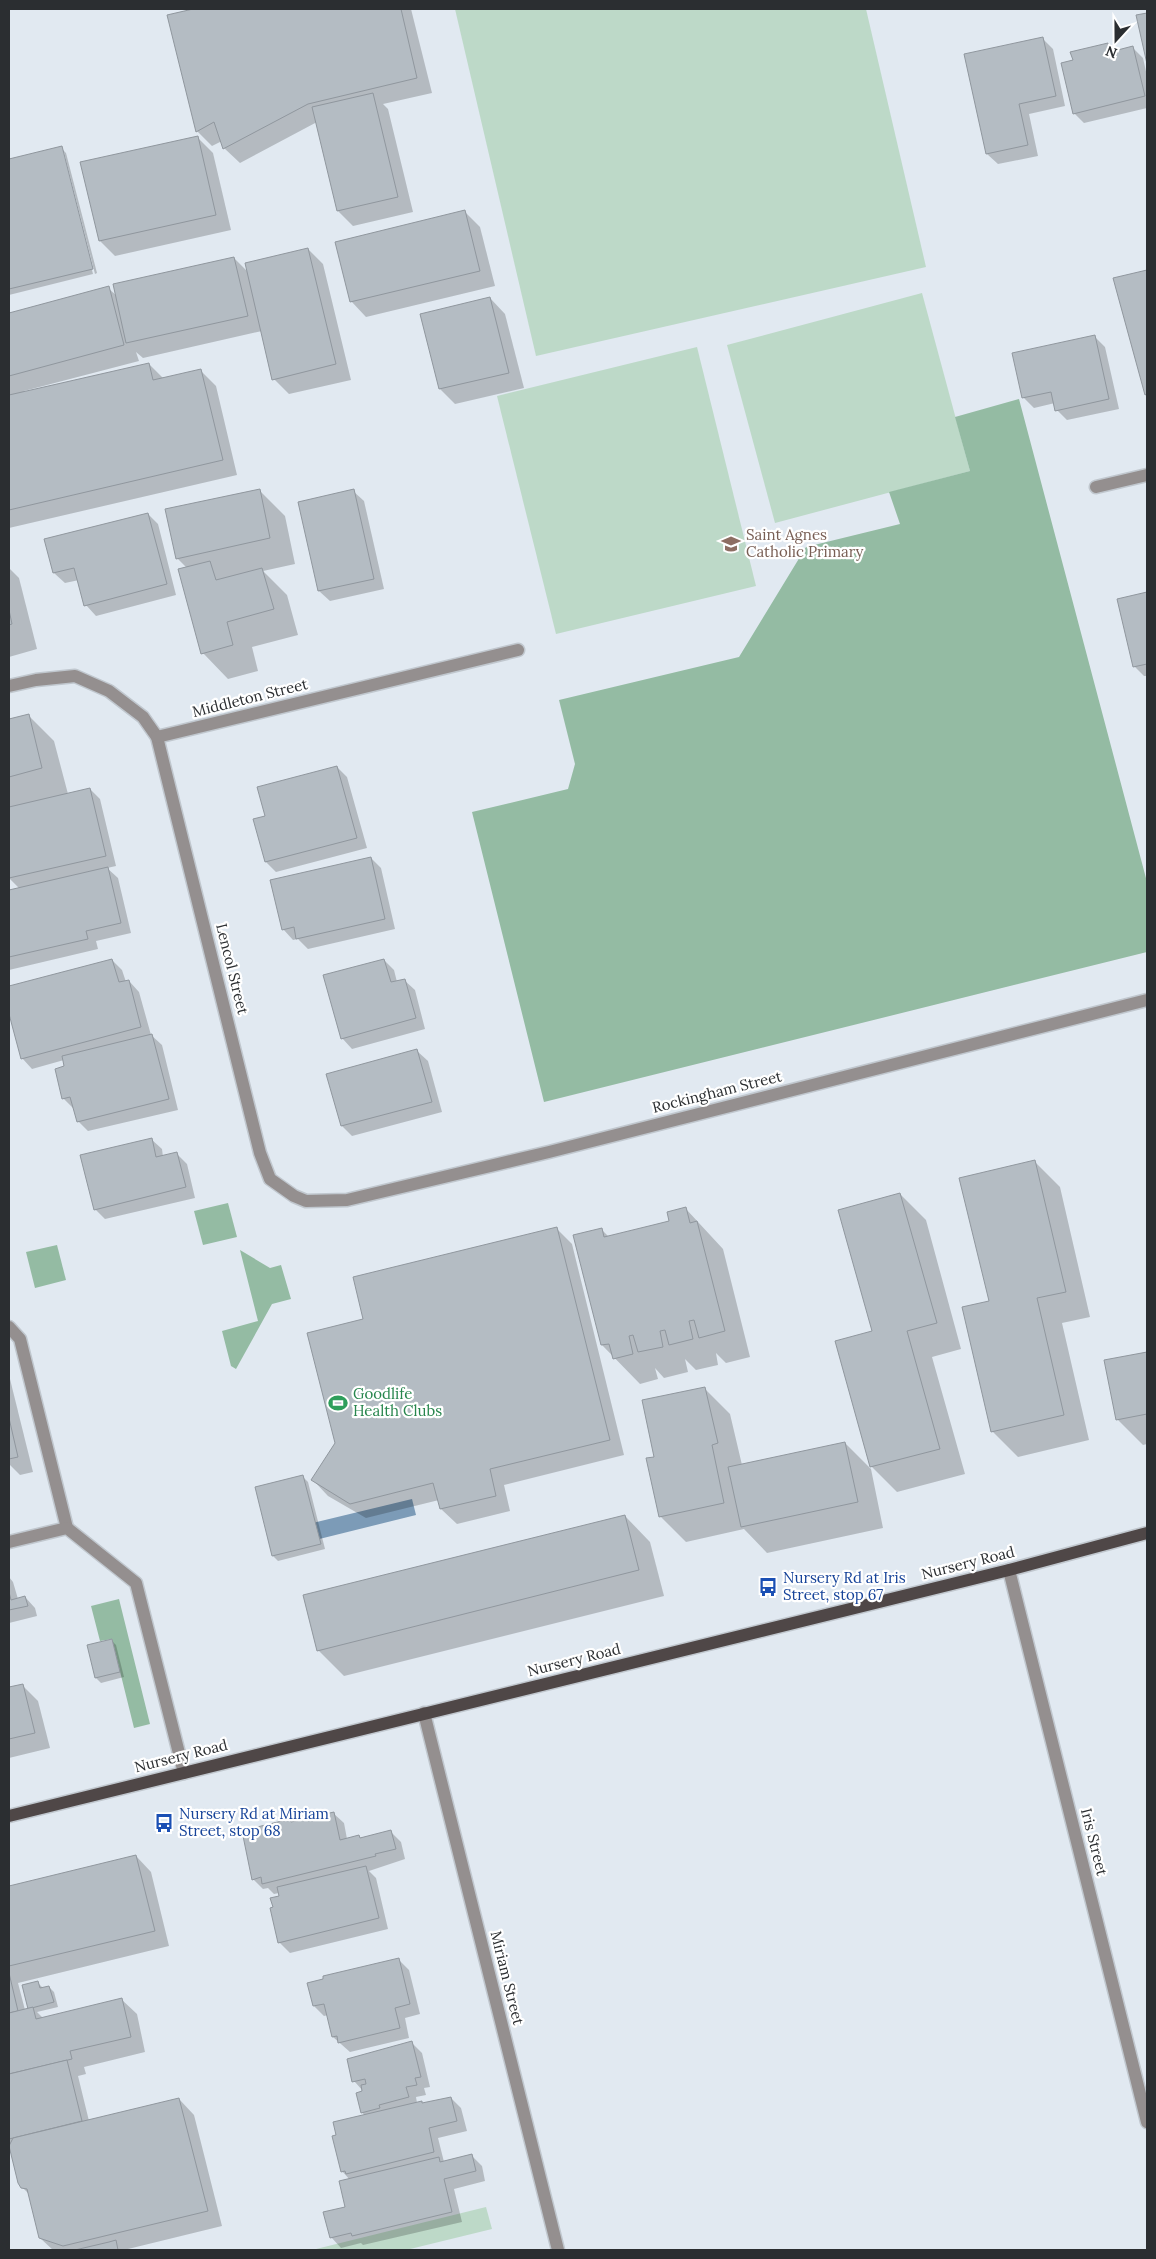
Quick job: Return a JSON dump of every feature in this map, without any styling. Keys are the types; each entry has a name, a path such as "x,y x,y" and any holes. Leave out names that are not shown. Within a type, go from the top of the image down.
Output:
{"main road":[{"name":"Nursery Road","path":"9,1816 1010,1570 1147,1533"}],"street":[{"path":"1096,487 1147,474"},
{"name":"Middleton Street","path":"158,737 518,650"},
{"path":"9,686 36,680 75,676 109,690 143,717 158,737"},
{"name":"Lencol Street","path":"158,737 260,1153 270,1180 294,1196"},
{"name":"Rockingham Street","path":"294,1196 306,1201 347,1200 549,1152 1147,1000"},
{"path":"9,1327 20,1339 67,1528 136,1583 184,1772"},
{"path":"9,1542 67,1528"},
{"name":"Iris Street","path":"1010,1570 1147,2122"},
{"name":"Miriam Street","path":"424,1713 558,2250"}],"green space":[{"path":"455,9 866,9 926,267 536,356"},
{"path":"922,293 970,471 775,523 727,345"},
{"path":"697,347 756,586 556,634 497,396"},
{"path":"1019,399 1147,882 1147,952 544,1102 472,812 568,789 575,764 559,700 739,657 806,547 900,524 889,492 970,471 955,417"},
{"path":"228,1203 237,1237 203,1245 194,1211"},
{"path":"57,1245 66,1280 35,1288 26,1252"},
{"path":"240,1250 270,1268 281,1265 291,1299 272,1304 236,1369 231,1366 222,1331 258,1321"},
{"path":"119,1599 150,1724 134,1728 112,1639 100,1641 91,1606"},
{"path":"486,2207 492,2229 406,2250 312,2250"}],"water":[{"path":"412,1499 416,1515 271,1551 267,1534"}],"building":[{"path":"193,9 401,9 417,78 308,104 223,149 214,122 196,132 167,15"},
{"path":"1147,13 1147,64 1136,15"},
{"path":"1043,37 1056,96 1019,104 1028,145 986,154 964,54"},
{"path":"1108,43 1110,52 1133,46 1145,96 1073,114 1061,63 1073,60 1070,52"},
{"path":"373,93 398,197 337,211 312,107"},
{"path":"198,136 216,215 99,241 80,162"},
{"path":"62,146 93,269 9,289 9,159"},
{"path":"465,210 480,271 350,302 335,242"},
{"path":"308,248 336,364 272,380 245,263"},
{"path":"234,257 248,316 126,343 113,284"},
{"path":"1147,270 1147,394 1145,395 1113,278"},
{"path":"109,286 124,345 9,376 9,313"},
{"path":"490,297 509,373 439,389 420,314"},
{"path":"1095,335 1109,399 1055,411 1051,392 1022,398 1012,353"},
{"path":"149,363 153,380 201,369 223,460 9,510 9,395"},
{"path":"260,489 270,538 176,559 165,509"},
{"path":"354,489 374,579 318,591 298,502"},
{"path":"148,513 167,584 84,606 74,568 53,573 44,539"},
{"path":"210,561 216,580 262,568 274,609 227,622 233,645 201,654 178,569"},
{"path":"1147,592 1147,664 1133,667 1117,599"},
{"path":"9,610 12,624 9,625"},
{"path":"29,714 42,768 9,777 9,719"},
{"path":"337,766 357,838 265,862 253,819 265,816 257,787"},
{"path":"90,788 106,856 9,878 9,807"},
{"path":"371,857 385,919 296,939 294,927 282,930 270,880"},
{"path":"108,867 121,923 86,931 88,939 9,957 9,890"},
{"path":"112,959 119,982 129,980 141,1027 21,1059 9,1014 9,986"},
{"path":"384,959 391,982 405,979 416,1018 341,1039 323,975"},
{"path":"152,1034 169,1099 77,1122 70,1097 62,1099 55,1069 64,1066 62,1056"},
{"path":"417,1049 432,1102 341,1126 326,1074"},
{"path":"152,1138 156,1157 177,1152 186,1187 94,1210 80,1155"},
{"path":"1035,1160 1066,1292 1037,1298 1064,1415 991,1432 962,1307 989,1301 959,1178"},
{"path":"900,1193 937,1323 907,1331 940,1449 870,1467 835,1341 872,1331 838,1210"},
{"path":"686,1207 690,1223 697,1221 725,1331 699,1338 694,1320 689,1321 693,1339 669,1345 665,1330 660,1331 663,1347 638,1352 633,1335 629,1336 633,1354 613,1359 609,1344 601,1345 573,1235 602,1228 604,1237 653,1225 669,1221 667,1212"},
{"path":"557,1227 610,1440 490,1469 496,1496 440,1509 433,1483 350,1504 311,1480 335,1443 307,1333 363,1319 353,1277"},
{"path":"1147,1352 1147,1414 1116,1420 1104,1360"},
{"path":"705,1387 718,1443 712,1445 724,1503 659,1517 646,1458 654,1457 642,1400"},
{"path":"9,1418 18,1457 9,1459"},
{"path":"845,1442 858,1502 741,1527 728,1467"},
{"path":"303,1475 321,1544 272,1556 255,1487"},
{"path":"625,1515 639,1570 317,1651 303,1595"},
{"path":"9,1592 11,1600 25,1596 28,1606 9,1610"},
{"path":"112,1639 120,1672 95,1678 87,1645"},
{"path":"23,1684 35,1733 9,1739 9,1687"},
{"path":"334,1812 340,1840 359,1835 360,1838 391,1830 396,1849 375,1854 376,1856 262,1884 261,1877 252,1880 243,1836 250,1834 249,1829 290,1819 291,1822"},
{"path":"136,1855 155,1931 9,1966 9,1886"},
{"path":"366,1866 379,1918 278,1943 270,1908 273,1907 270,1898 279,1896 277,1887"},
{"path":"399,1958 410,2004 395,2008 400,2028 338,2043 337,2036 332,2037 324,2004 313,2006 307,1983 323,1979 323,1976"},
{"path":"9,1973 18,2011 9,2013"},
{"path":"38,1981 40,1988 49,1986 54,2002 28,2009 22,1985"},
{"path":"122,1998 131,2037 70,2051 72,2059 9,2074 9,2013 33,2007 36,2019"},
{"path":"412,2041 421,2077 415,2078 417,2085 406,2087 409,2097 379,2105 380,2108 361,2113 356,2093 362,2091 361,2085 366,2084 365,2079 352,2082 347,2059"},
{"path":"67,2060 82,2121 9,2139 9,2074"},
{"path":"451,2097 457,2121 429,2128 434,2152 346,2174 345,2171 341,2172 332,2136 336,2135 333,2122 422,2101 422,2103"},
{"path":"179,2098 208,2211 63,2246 39,2238 27,2189 21,2188 18,2183 9,2146 13,2138"},
{"path":"472,2154 476,2171 444,2179 452,2212 352,2236 351,2233 330,2238 323,2212 345,2207 339,2181 439,2157 440,2162"},
{"path":"116,2240 118,2250 75,2250 109,2242"}],"place":[{"name":"Saint Agnes Catholic Primary","path":"731,544"},
{"name":"Goodlife Health Clubs","path":"338,1403"},
{"name":"Nursery Rd at Iris Street, stop 67","path":"768,1587"},
{"name":"Nursery Rd at Miriam Street, stop 68","path":"164,1823"}]}
